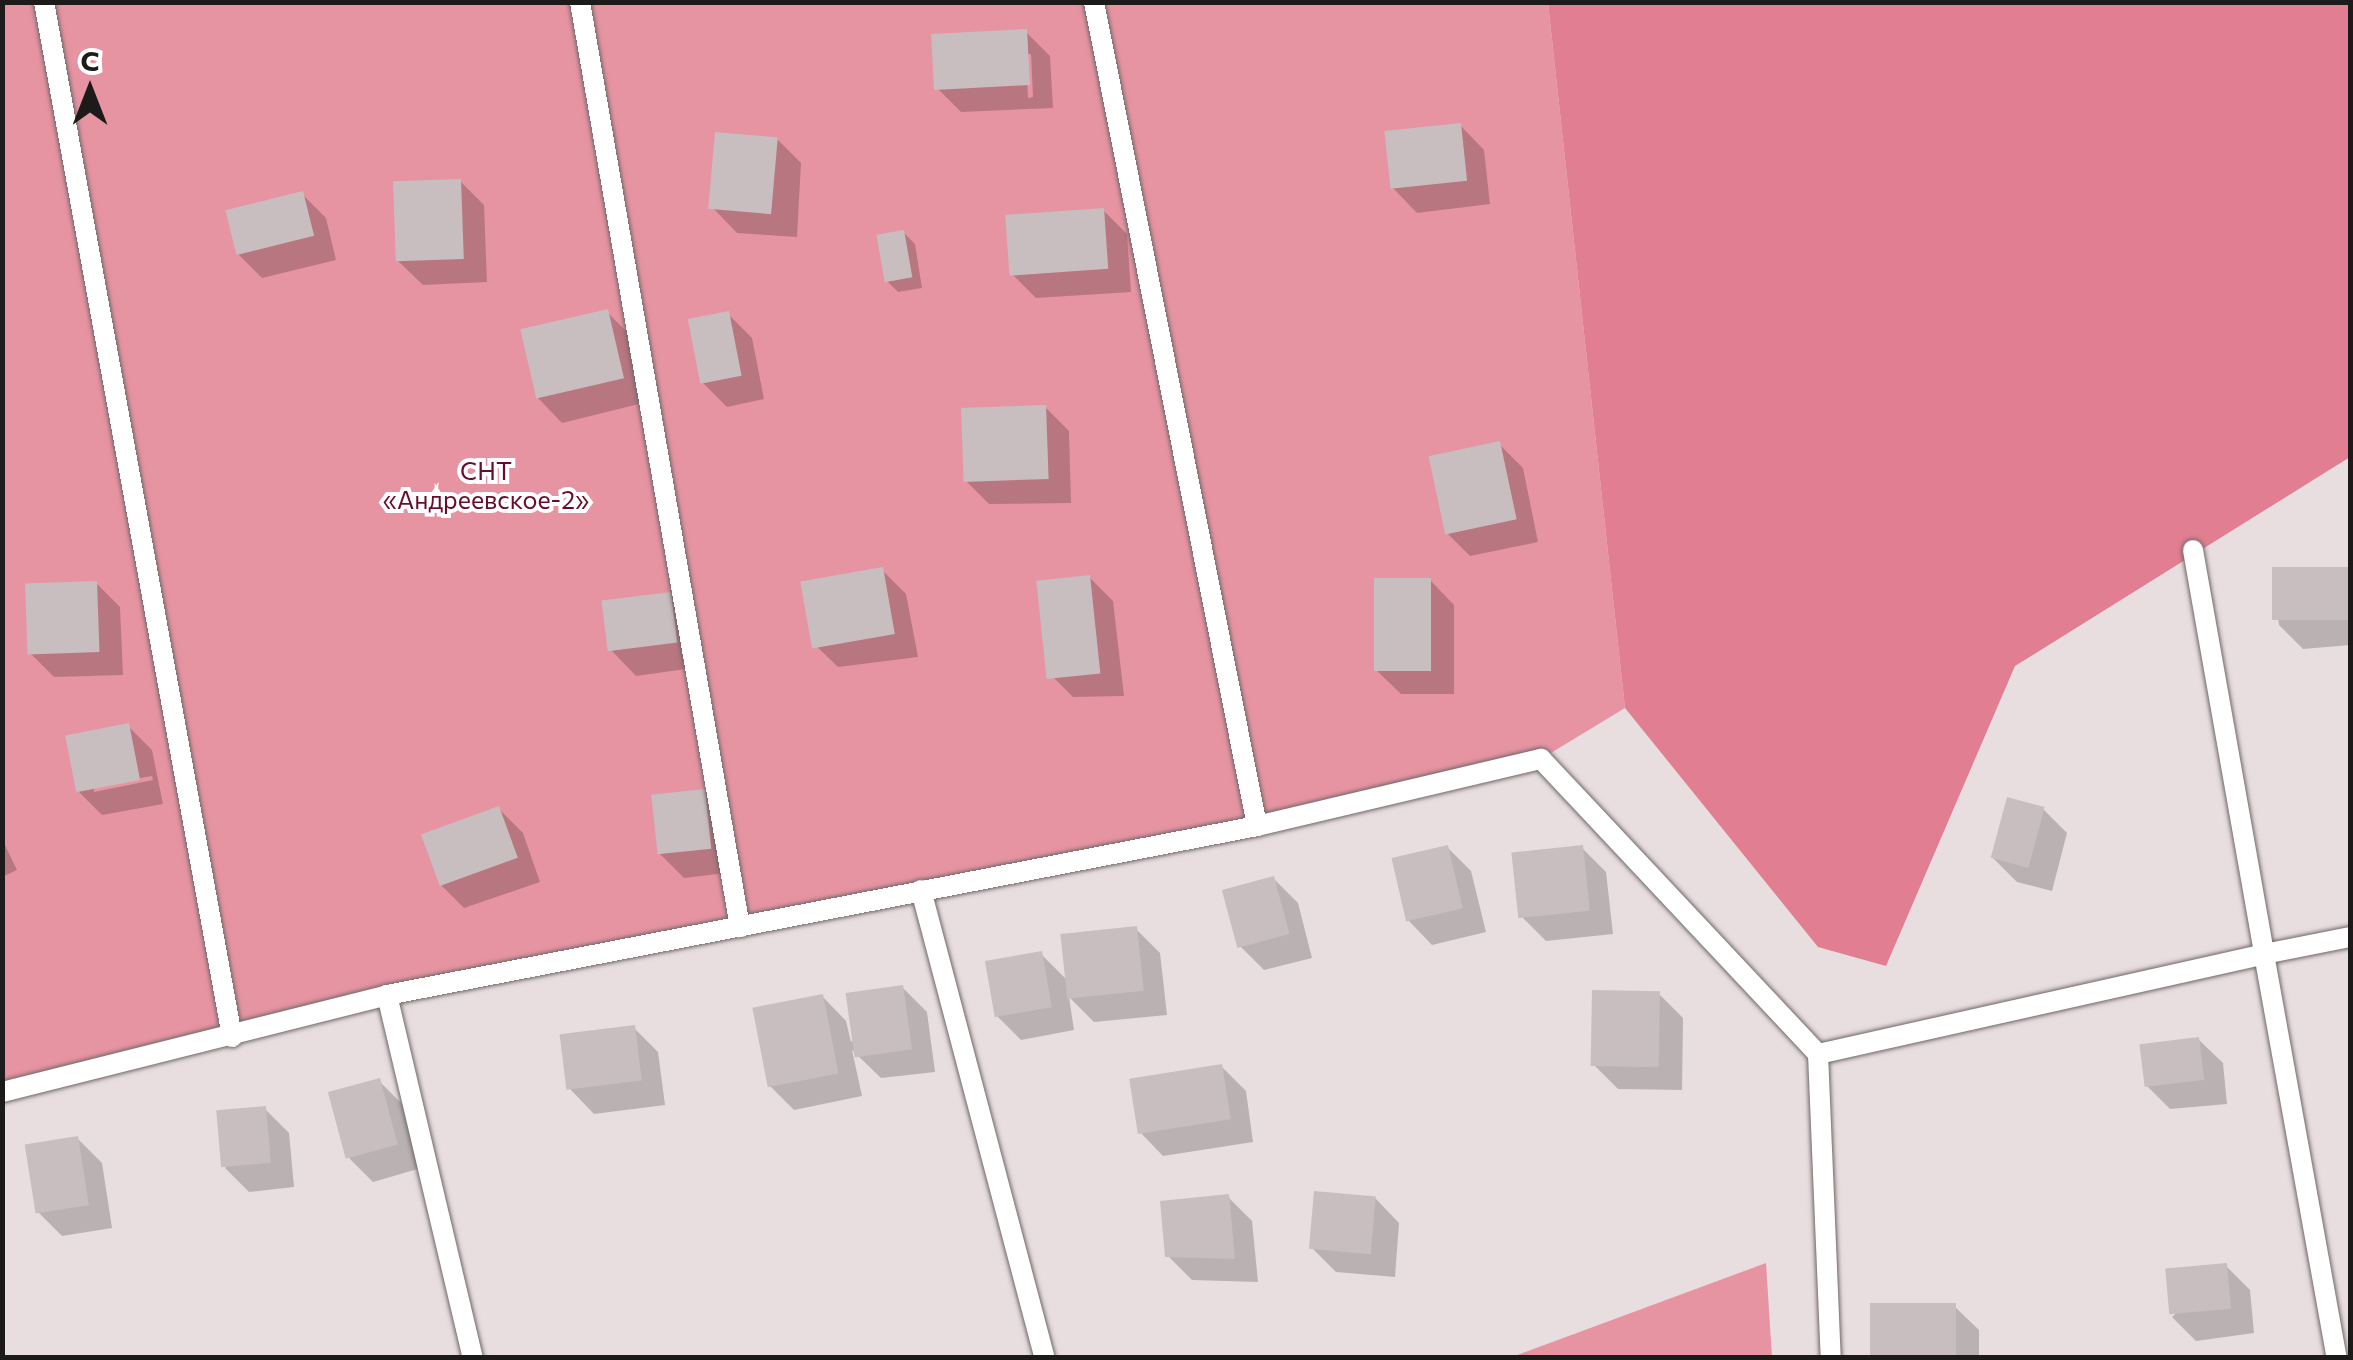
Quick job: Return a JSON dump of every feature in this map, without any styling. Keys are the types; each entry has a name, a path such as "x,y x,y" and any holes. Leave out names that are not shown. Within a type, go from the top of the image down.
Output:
{"lane":[{"path":"44,2 232,1038"},
{"path":"580,2 740,927"},
{"path":"1094,2 1256,826"},
{"path":"2193,550 2337,1358"},
{"path":"2,1092 232,1038 387,994 1256,826 1541,759 1818,1054 1831,1358"},
{"path":"921,890 1045,1358"},
{"path":"1818,1054 2350,938"},
{"path":"387,994 473,1358"}],"green space":[{"name":"СНТ «Андреевское-2»","path":"2,3 1548,3 1625,708 1541,759 387,995 3,1092"},
{"path":"1766,1263 1772,1357 1512,1357"}],"shaded area":[{"path":"1548,3 2350,3 2350,457 2015,666 1886,966 1818,947 1625,708"}],"building":[{"path":"1027,29 1030,85 934,90 931,34"},
{"path":"1461,123 1467,181 1390,189 1384,131"},
{"path":"715,132 778,137 771,214 708,209"},
{"path":"461,179 464,259 396,261 393,181"},
{"path":"303,191 314,236 237,255 225,210"},
{"path":"1104,208 1108,269 1009,276 1005,215"},
{"path":"904,230 912,277 885,282 876,235"},
{"path":"608,309 624,378 536,398 520,329"},
{"path":"729,311 742,376 700,384 688,319"},
{"path":"1046,405 1049,479 964,482 961,408"},
{"path":"1500,441 1517,519 1445,534 1429,456"},
{"path":"883,567 895,634 812,649 800,582"},
{"path":"2272,567 2350,567 2350,620 2272,620"},
{"path":"1090,575 1100,673 1047,679 1036,581"},
{"path":"1374,578 1431,578 1431,671 1374,671"},
{"path":"97,581 99,652 28,654 25,584"},
{"path":"671,592 677,643 608,651 602,601"},
{"path":"129,723 140,780 76,792 65,735"},
{"path":"705,789 711,849 658,854 651,795"},
{"path":"2007,797 2045,807 2028,868 1991,858"},
{"path":"499,806 518,858 440,886 421,834"},
{"path":"1448,845 1463,908 1406,921 1391,858"},
{"path":"1583,845 1590,911 1518,918 1511,853"},
{"path":"1274,876 1290,934 1237,948 1222,890"},
{"path":"1137,926 1144,991 1067,999 1060,934"},
{"path":"1042,951 1052,1007 995,1017 985,961"},
{"path":"903,985 912,1049 855,1057 846,993"},
{"path":"1592,990 1660,991 1659,1067 1591,1066"},
{"path":"823,994 838,1074 768,1087 752,1008"},
{"path":"635,1025 642,1081 566,1090 560,1034"},
{"path":"2199,1037 2204,1080 2145,1087 2139,1044"},
{"path":"1222,1064 1231,1119 1138,1134 1129,1079"},
{"path":"380,1078 398,1145 346,1159 328,1092"},
{"path":"266,1106 271,1163 221,1167 216,1110"},
{"path":"78,1136 89,1205 36,1214 25,1144"},
{"path":"1314,1191 1376,1196 1371,1254 1309,1249"},
{"path":"1229,1194 1235,1259 1165,1257 1160,1201"},
{"path":"2227,1263 2231,1309 2169,1314 2165,1268"},
{"path":"1870,1303 1956,1303 1956,1355 1870,1355"}]}
